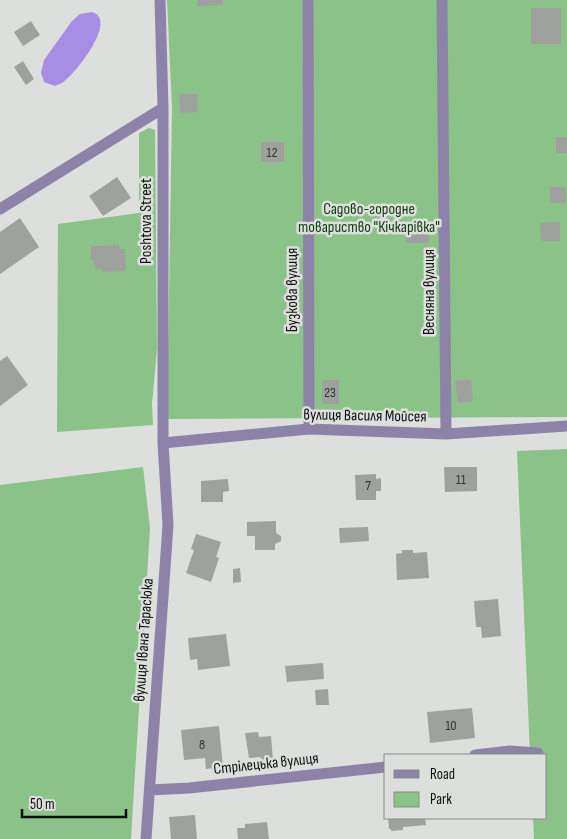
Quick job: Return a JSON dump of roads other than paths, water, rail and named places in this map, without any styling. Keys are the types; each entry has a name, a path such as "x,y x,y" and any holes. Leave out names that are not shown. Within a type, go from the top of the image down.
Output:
{"street":[{"name":"Poshtova Street","path":"160,0 163,108 163,443"},
{"name":"Бузкова вулиця","path":"308,0 309,429"},
{"name":"Весняна вулиця","path":"442,0 446,434"},
{"path":"0,209 163,108"},
{"name":"вулиця Василя Мойсея","path":"163,443 309,429 446,434 567,426"},
{"name":"вулиця Івана Тарасюка","path":"146,839 168,525 163,443"},
{"path":"484,754 510,751 538,753"},
{"name":"Стрілецька вулиця","path":"150,790 189,788 384,767"}],"park label":[{"name":"Садово-городне товариство \"Кічкарівка\"","path":"369,218"}]}
